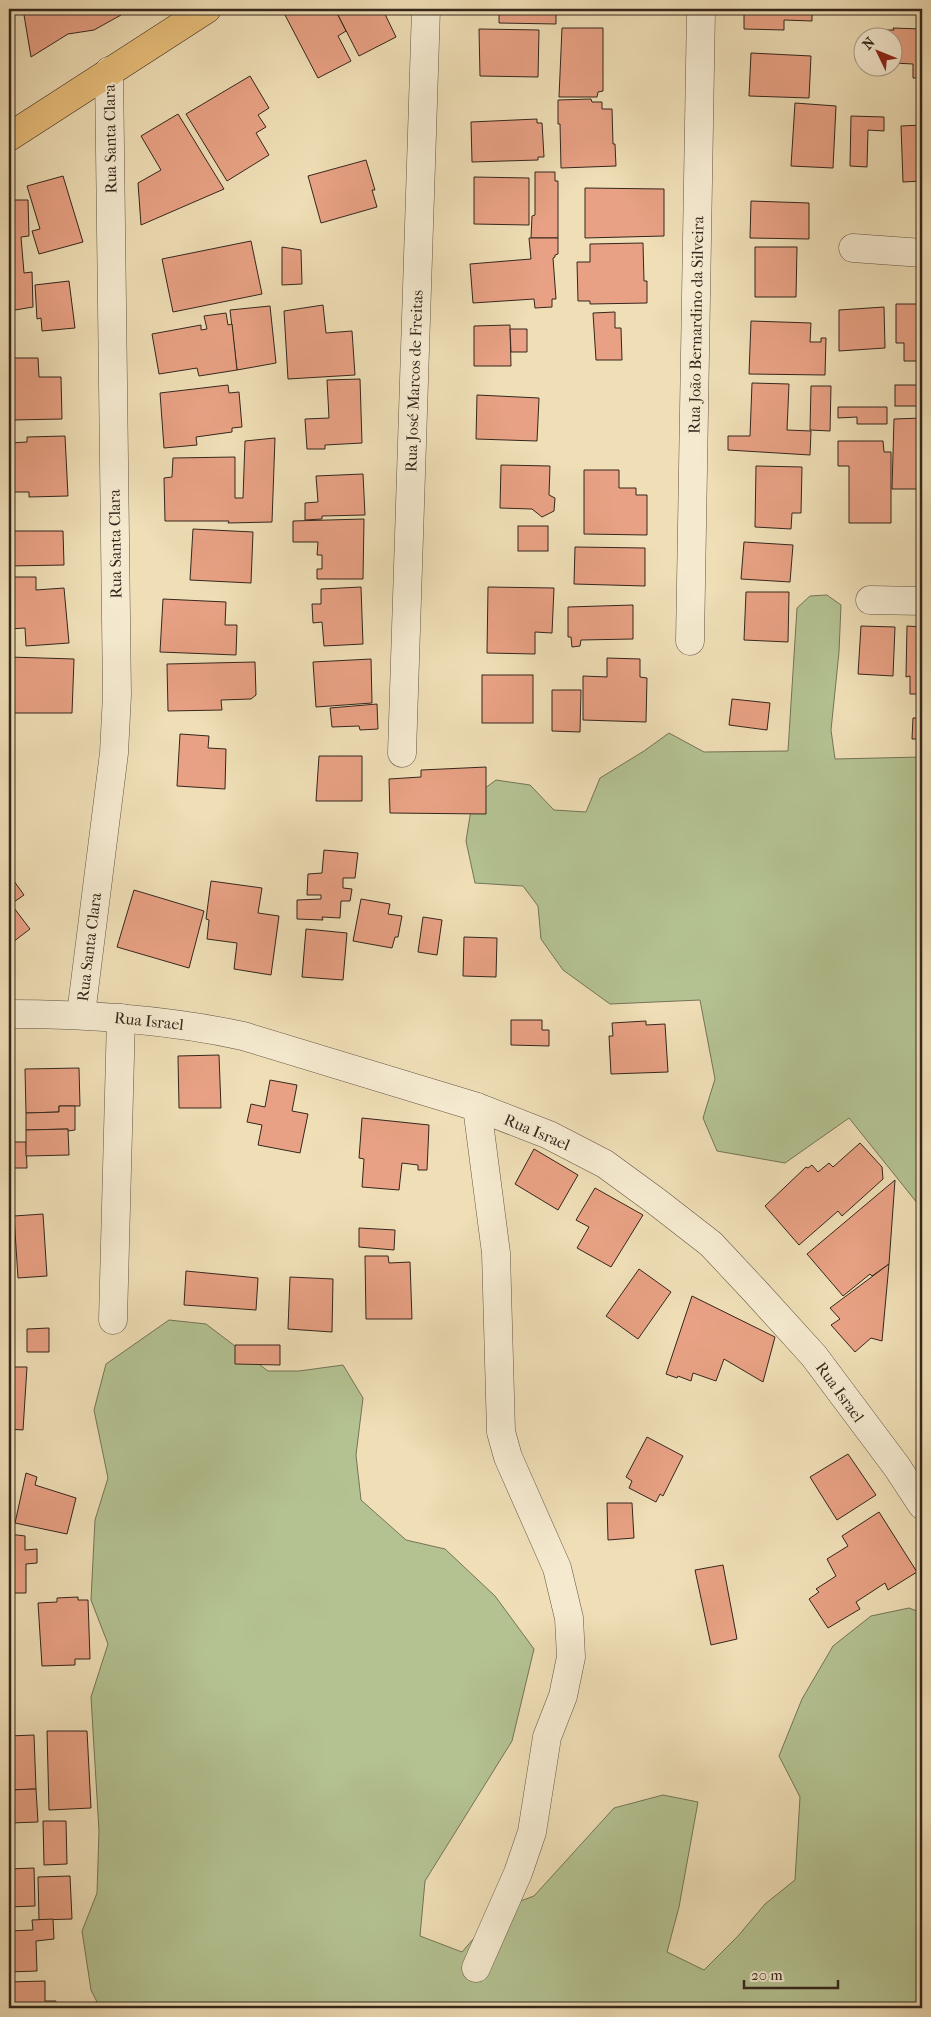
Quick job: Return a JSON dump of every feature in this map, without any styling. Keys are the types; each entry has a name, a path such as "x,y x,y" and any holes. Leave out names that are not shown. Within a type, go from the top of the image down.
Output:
{"main road":[{"path":"9,137 207,9"}],"street":[{"name":"Rua José Marcos de Freitas","path":"402,753 426,9"},
{"name":"Rua João Bernardino da Silveira","path":"690,641 701,9"},
{"name":"Rua Santa Clara","path":"81,1014 114,753 117,695 109,72"},
{"path":"853,248 922,253"},
{"path":"870,600 922,600"},
{"name":"Rua Israel","path":"9,1014 81,1014 204,1028 243,1036 478,1107 549,1135 605,1164 711,1244 814,1356 897,1467 922,1505"},
{"path":"113,1320 121,1018"},
{"path":"476,1968 518,1873 532,1832 547,1737 563,1696 571,1658 569,1618 557,1568 508,1457 500,1432 496,1253 478,1107"}],"green space":[{"path":"827,595 841,605 839,652 831,730 835,759 922,757 922,1209 849,1118 785,1163 717,1151 703,1118 715,1079 700,1000 610,1004 563,970 541,939 538,906 523,886 475,883 466,841 473,797 496,780 530,785 554,810 586,812 600,778 669,733 704,752 788,751 797,608 810,596"},
{"path":"169,1320 206,1324 268,1371 299,1371 343,1365 363,1398 356,1455 361,1500 406,1540 445,1549 495,1596 534,1649 512,1741 425,1881 420,1936 462,1952 499,1909 534,1896 614,1808 663,1795 698,1802 679,1907 667,1952 704,1970 738,1936 765,1904 795,1880 800,1797 779,1756 802,1699 833,1646 871,1616 909,1608 922,1613 922,2008 100,2008 91,1990 82,1931 97,1893 99,1831 91,1697 108,1644 91,1600 95,1520 108,1478 94,1410 106,1364"}],"building":[{"path":"23,9 125,9 119,12 121,15 94,30 68,34 31,57"},
{"path":"298,9 335,9 346,31 338,36 351,61 318,78 285,15"},
{"path":"335,9 386,9 383,10 396,37 359,56"},
{"path":"499,9 556,9 556,24 499,23"},
{"path":"744,9 812,9 812,21 784,20 784,30 744,29"},
{"path":"897,9 922,9 922,13 897,12"},
{"path":"562,28 603,28 603,91 598,92 597,97 559,97"},
{"path":"904,28 922,29 922,78 913,78 913,64 904,64"},
{"path":"479,29 539,30 538,77 480,76"},
{"path":"751,53 811,56 809,98 749,96"},
{"path":"250,76 269,108 258,115 266,127 256,133 269,155 227,181 186,114"},
{"path":"591,99 592,102 602,102 602,109 612,109 616,166 561,168 558,100"},
{"path":"795,103 836,106 833,168 791,166"},
{"path":"178,114 224,189 141,225 138,183 161,170 141,136"},
{"path":"851,116 884,117 884,131 868,130 867,167 850,166"},
{"path":"537,119 537,123 542,123 544,157 538,157 538,160 472,162 471,122"},
{"path":"922,125 922,181 903,182 901,126"},
{"path":"366,160 375,190 372,190 377,207 321,223 308,176"},
{"path":"535,172 555,172 555,181 558,181 558,238 531,238 532,216 535,215"},
{"path":"63,176 83,242 39,254 32,231 40,229 27,186"},
{"path":"474,177 529,178 529,225 474,224"},
{"path":"585,188 664,189 664,236 585,238"},
{"path":"28,200 29,236 21,237 24,273 32,272 33,307 9,311 9,202"},
{"path":"751,201 809,203 809,239 750,238"},
{"path":"529,238 558,238 558,254 553,258 556,299 552,299 552,307 535,308 534,299 473,303 470,264 531,259"},
{"path":"251,241 262,294 173,312 162,259"},
{"path":"643,243 644,281 647,281 647,303 590,304 590,301 578,301 577,262 590,262 590,244"},
{"path":"282,247 301,250 302,284 282,285"},
{"path":"755,247 797,247 796,297 755,297"},
{"path":"69,281 75,328 42,331 41,318 37,319 35,285"},
{"path":"896,304 922,304 922,361 904,361 904,343 896,343"},
{"path":"323,305 326,333 352,331 355,375 288,379 284,311"},
{"path":"270,306 276,363 237,370 230,310"},
{"path":"884,307 885,348 839,351 839,310"},
{"path":"615,312 615,328 621,328 622,360 596,360 593,313"},
{"path":"226,313 228,325 232,324 237,370 199,376 197,368 159,374 152,334 201,325 201,330 207,329 204,316"},
{"path":"751,321 811,323 810,342 821,342 821,338 826,338 825,375 749,374"},
{"path":"510,325 511,366 474,366 474,326"},
{"path":"510,329 527,329 527,352 511,352"},
{"path":"9,358 38,358 39,377 61,377 62,419 12,420 12,427 9,427"},
{"path":"360,379 362,443 325,445 325,449 307,449 305,419 329,418 327,380"},
{"path":"752,383 789,384 787,430 811,431 810,455 728,450 728,436 750,436"},
{"path":"228,385 229,393 239,392 242,427 232,428 232,432 196,437 197,445 164,448 160,393"},
{"path":"895,385 922,385 922,406 895,406"},
{"path":"811,386 831,386 830,431 810,430"},
{"path":"477,395 539,398 537,441 476,439"},
{"path":"838,407 887,407 887,424 857,424 857,417 838,418"},
{"path":"922,418 922,489 892,489 894,419"},
{"path":"65,436 68,496 29,497 29,492 9,492 9,443 27,442 27,437"},
{"path":"275,438 272,522 165,521 164,478 172,477 173,458 235,457 235,498 243,498 245,441"},
{"path":"838,441 883,441 884,452 891,452 891,523 849,523 849,466 838,466"},
{"path":"501,465 550,466 549,495 555,498 554,511 542,517 532,509 500,508"},
{"path":"756,466 802,467 801,513 792,513 791,529 755,527"},
{"path":"584,470 619,470 619,488 636,488 636,495 647,495 647,535 584,534"},
{"path":"363,474 365,515 322,516 322,519 305,520 305,503 318,502 316,476"},
{"path":"364,519 363,579 317,579 317,569 322,569 322,555 317,555 318,542 293,542 293,521"},
{"path":"518,526 548,526 548,551 518,551"},
{"path":"193,529 253,532 251,583 190,580"},
{"path":"9,531 63,531 64,565 9,566"},
{"path":"744,542 793,545 790,582 741,579"},
{"path":"575,547 645,548 645,586 574,584"},
{"path":"9,577 36,577 36,590 64,588 69,643 26,646 25,628 9,629"},
{"path":"361,587 363,644 324,646 322,622 313,623 312,604 321,604 321,589"},
{"path":"488,587 554,588 552,633 535,632 535,654 487,653"},
{"path":"746,592 789,592 788,642 744,640"},
{"path":"163,599 226,602 225,625 237,625 236,655 160,652"},
{"path":"633,605 633,639 581,640 580,646 572,647 571,637 568,637 568,607"},
{"path":"861,626 895,627 893,676 858,674"},
{"path":"907,626 922,627 922,694 910,694 910,676 906,677"},
{"path":"9,657 74,659 72,713 13,713 13,676 9,676"},
{"path":"607,658 640,659 640,677 647,678 646,722 583,720 583,676 607,677"},
{"path":"371,659 372,703 316,707 313,662"},
{"path":"255,662 256,695 251,699 221,700 222,710 168,711 167,664"},
{"path":"482,675 533,675 533,723 482,723"},
{"path":"552,690 581,690 580,732 552,731"},
{"path":"732,699 770,703 767,730 729,725"},
{"path":"377,704 378,729 360,730 359,726 332,727 330,708"},
{"path":"913,718 922,718 922,739 912,739"},
{"path":"180,734 209,736 208,748 226,749 225,789 177,786"},
{"path":"319,756 362,756 362,801 316,801"},
{"path":"486,767 486,814 390,813 389,779 421,777 421,770"},
{"path":"9,781 14,782 12,850 9,849"},
{"path":"324,850 358,853 355,878 343,878 343,888 352,889 350,901 341,901 340,918 322,917 323,920 297,919 297,900 321,899 321,895 307,895 308,874 322,873"},
{"path":"9,874 24,895 11,904 30,929 9,945"},
{"path":"211,881 262,888 258,913 279,916 271,975 234,969 237,943 207,939 209,920 206,919"},
{"path":"134,890 204,911 189,968 117,947"},
{"path":"361,899 390,904 388,914 402,916 398,937 395,937 392,948 353,941"},
{"path":"423,917 442,920 437,955 418,952"},
{"path":"306,929 347,933 343,980 302,977"},
{"path":"464,937 497,938 496,977 463,976"},
{"path":"511,1020 542,1020 542,1030 549,1030 549,1046 511,1045"},
{"path":"646,1021 646,1025 665,1024 668,1072 611,1074 609,1036 613,1036 612,1023"},
{"path":"219,1055 221,1108 179,1108 178,1056"},
{"path":"79,1068 80,1106 59,1106 59,1112 26,1113 25,1069"},
{"path":"270,1080 297,1085 292,1111 308,1114 300,1153 258,1145 262,1125 247,1122 251,1104 265,1107"},
{"path":"59,1106 75,1106 75,1130 26,1130 26,1113 59,1112"},
{"path":"9,1117 12,1117 14,1142 26,1142 27,1168 14,1168 14,1171 9,1171"},
{"path":"362,1118 429,1125 427,1170 418,1170 418,1165 402,1163 399,1190 362,1187 364,1159 359,1158"},
{"path":"68,1129 69,1155 26,1156 26,1130"},
{"path":"860,1143 882,1167 883,1179 842,1216 838,1211 799,1245 765,1206 806,1167 808,1168 812,1165 818,1172 829,1163 833,1167"},
{"path":"534,1149 578,1175 558,1210 515,1184"},
{"path":"895,1180 889,1264 872,1276 870,1274 843,1296 807,1254"},
{"path":"595,1188 643,1215 611,1267 577,1248 589,1227 576,1220"},
{"path":"43,1214 47,1276 18,1278 14,1216"},
{"path":"359,1228 395,1230 394,1250 359,1247"},
{"path":"365,1256 388,1256 389,1263 410,1262 412,1319 366,1319"},
{"path":"889,1264 882,1341 871,1338 855,1352 831,1325 840,1319 830,1308"},
{"path":"639,1269 671,1292 638,1339 606,1316"},
{"path":"186,1271 258,1278 256,1310 184,1305"},
{"path":"290,1277 333,1279 332,1332 288,1329"},
{"path":"692,1296 775,1337 763,1382 724,1359 716,1381 693,1373 691,1381 666,1374"},
{"path":"49,1328 49,1352 27,1352 27,1329"},
{"path":"235,1345 280,1345 280,1365 235,1364"},
{"path":"9,1349 14,1349 14,1363 9,1363"},
{"path":"9,1367 27,1367 23,1430 9,1429"},
{"path":"647,1437 683,1456 663,1496 660,1494 656,1502 629,1488 632,1481 626,1477"},
{"path":"848,1454 876,1495 837,1520 810,1477"},
{"path":"26,1473 37,1477 35,1485 76,1498 67,1534 15,1523"},
{"path":"607,1503 632,1503 634,1538 608,1540"},
{"path":"879,1512 917,1572 888,1590 885,1583 856,1602 860,1609 828,1628 809,1599 819,1592 816,1589 836,1576 827,1559 848,1546 842,1536"},
{"path":"9,1534 25,1536 25,1550 37,1549 37,1563 26,1564 26,1593 9,1593"},
{"path":"723,1565 737,1639 711,1645 695,1570"},
{"path":"9,1596 12,1634 9,1634"},
{"path":"78,1597 78,1600 88,1600 90,1659 75,1659 75,1665 42,1666 38,1603 57,1602 57,1598"},
{"path":"47,1731 87,1731 91,1808 49,1810"},
{"path":"34,1735 36,1789 9,1790 9,1736"},
{"path":"36,1789 38,1822 10,1823 12,1862 9,1862 9,1790"},
{"path":"43,1821 66,1821 67,1864 44,1865"},
{"path":"34,1868 35,1906 9,1907 9,1869"},
{"path":"70,1876 72,1919 39,1920 38,1877"},
{"path":"53,1919 54,1939 36,1941 37,1971 9,1972 9,1931 33,1930 32,1920"},
{"path":"45,1981 45,2001 56,2001 56,2008 9,2008 9,1982"}]}
